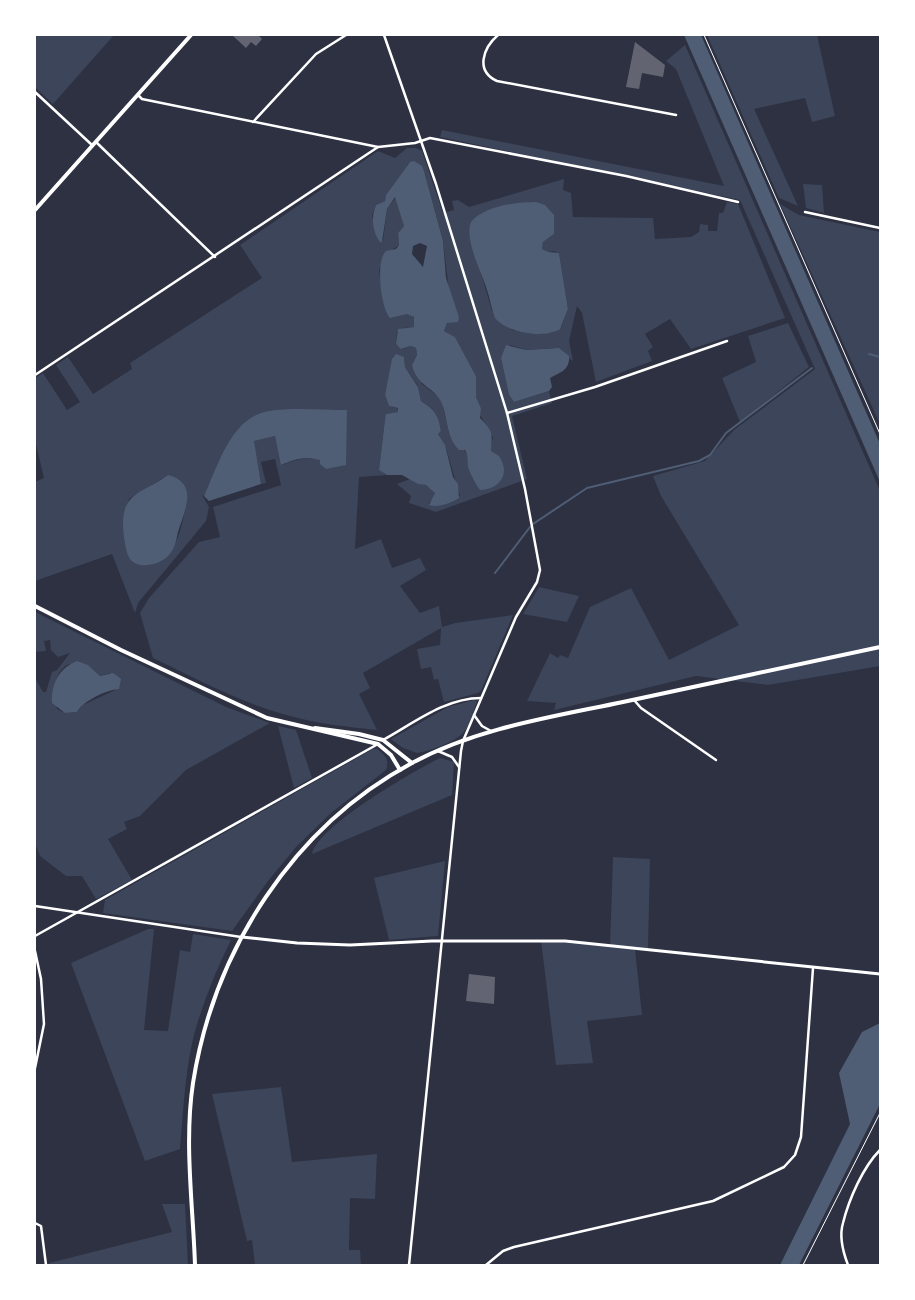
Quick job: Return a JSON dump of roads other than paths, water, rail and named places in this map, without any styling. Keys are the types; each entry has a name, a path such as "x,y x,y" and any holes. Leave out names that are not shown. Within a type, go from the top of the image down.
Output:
{"main road":[{"path":"35,210 191,35"},
{"path":"35,606 121,650 266,718 378,744 391,755 400,770"},
{"path":"195,1265 190,1140 193,1085 202,1038 213,998 241,937 269,892 302,850 358,799 412,763 438,750 491,731 880,647"},
{"path":"307,728 358,734 384,740 412,763"}],"street":[{"path":"252,123 316,54 338,37 346,35"},
{"path":"384,35 422,140 507,414 523,482 540,570 538,582 516,617 463,741 409,1265"},
{"path":"498,35 486,48 484,64 485,72 498,81 676,115"},
{"path":"35,92 92,146"},
{"path":"138,95 142,99 252,123 378,147 415,143 430,138 626,176 738,202"},
{"path":"96,141 215,257"},
{"path":"35,375 378,147"},
{"path":"805,212 880,228"},
{"path":"507,414 596,387 726,341"},
{"path":"384,740 446,704 469,698 481,698"},
{"path":"634,700 641,708 716,760"},
{"path":"474,715 482,726 491,731"},
{"path":"35,936 378,744"},
{"path":"438,750 452,758 460,768"},
{"path":"35,906 241,937 297,943 350,945 565,941 880,974"},
{"path":"35,951 41,979 44,1024 35,1068"},
{"path":"486,1265 503,1251 514,1247 713,1201 784,1167 791,1161 801,1136 814,968"},
{"path":"848,1265 843,1251 842,1224 872,1158 880,1150"},
{"path":"35,1223 41,1226 46,1265"}],"waterway":[{"path":"869,354 880,357"},
{"path":"533,524 587,488 699,461 710,455 726,433 812,368"},
{"path":"495,573 530,527"}]}
